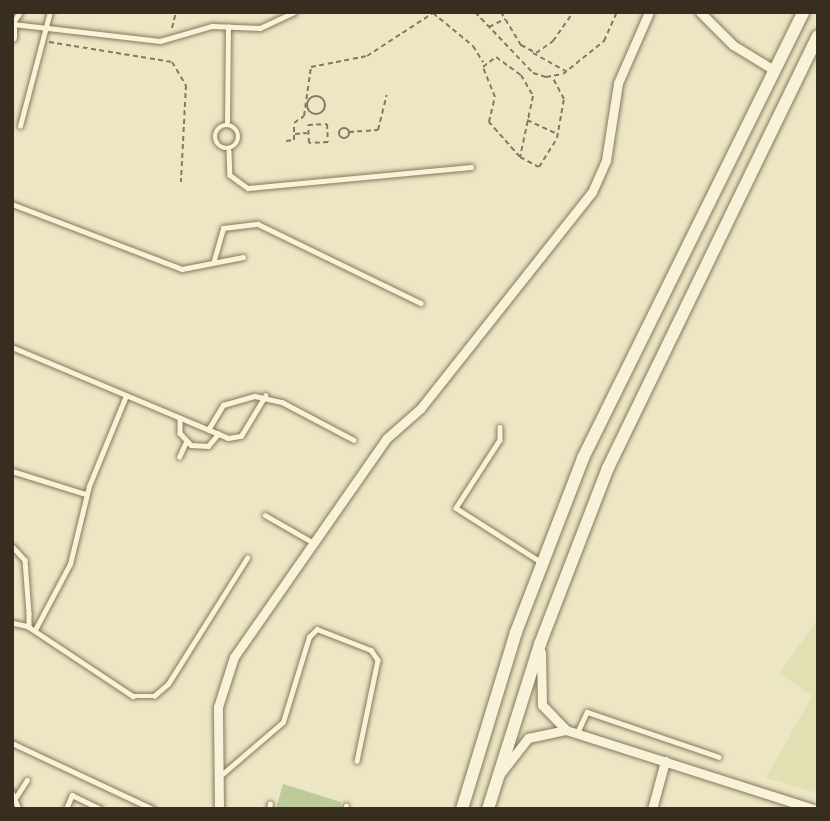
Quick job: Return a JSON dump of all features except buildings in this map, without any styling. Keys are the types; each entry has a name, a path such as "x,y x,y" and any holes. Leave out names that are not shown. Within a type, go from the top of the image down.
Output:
{"street":[{"path":"219,809 217,716 227,673 387,438 420,409 592,192 606,160 618,83 649,12"},
{"path":"700,12 733,45 774,70"},
{"path":"461,809 542,562 616,384 803,12"},
{"path":"12,25 12,37"},
{"path":"488,809 540,644 640,395 818,36"},
{"path":"540,644 542,705 566,730 816,808"},
{"path":"498,776 528,738 566,730"},
{"path":"652,809 665,761"}],"lane":[{"path":"20,12 12,25 170,41 228,27 260,28 295,12"},
{"path":"20,126 50,12"},
{"path":"228,27 228,122 235,128 229,151 230,175 248,188 471,167"},
{"path":"228,122 219,128 219,144 229,151"},
{"path":"12,204 182,269 214,260 243,257"},
{"path":"214,260 223,228 258,224 421,303"},
{"path":"12,347 218,434 242,436 265,396"},
{"path":"35,631 69,564 86,494 126,396"},
{"path":"208,430 230,401 265,396 354,440"},
{"path":"180,418 186,442 180,457"},
{"path":"500,427 500,440 456,508 542,562"},
{"path":"186,442 203,448 218,434"},
{"path":"12,471 86,494"},
{"path":"265,514 315,544"},
{"path":"12,546 25,560 29,626"},
{"path":"12,622 29,626 134,696 154,696 168,684 247,558"},
{"path":"218,778 283,722 309,637 317,629 371,650 378,660 357,761"},
{"path":"577,734 587,712 719,757"},
{"path":"12,743 153,809"},
{"path":"19,809 14,795 27,780"},
{"path":"66,809 72,795 101,809"}],"path":[{"path":"170,41 176,12"},
{"path":"475,12 533,73 552,77 567,71 604,41 617,12"},
{"path":"501,12 533,52 567,71"},
{"path":"533,52 553,41 573,12"},
{"path":"294,134 293,123 304,116 311,67 367,56 426,23 433,13 473,46 483,64 495,97 489,122 520,157 539,167 559,134 564,99 552,77"},
{"path":"489,27 506,18"},
{"path":"44,41 172,62 186,85 181,183"},
{"path":"483,64 499,57 523,77 534,99 526,119 528,140 520,157"},
{"path":"339,133 343,127 349,132 378,130 387,95"},
{"path":"316,114 307,107 313,96 325,102 316,114 317,124"},
{"path":"526,119 559,134"},
{"path":"327,124 327,133 328,142 309,143 308,125 327,124"},
{"path":"327,133 339,133 345,138 349,132"},
{"path":"285,141 294,134 308,134"}],"green space":[{"path":"818,619 818,793 766,778 812,696 779,673"},
{"path":"283,784 341,802 340,809 276,809"}]}
